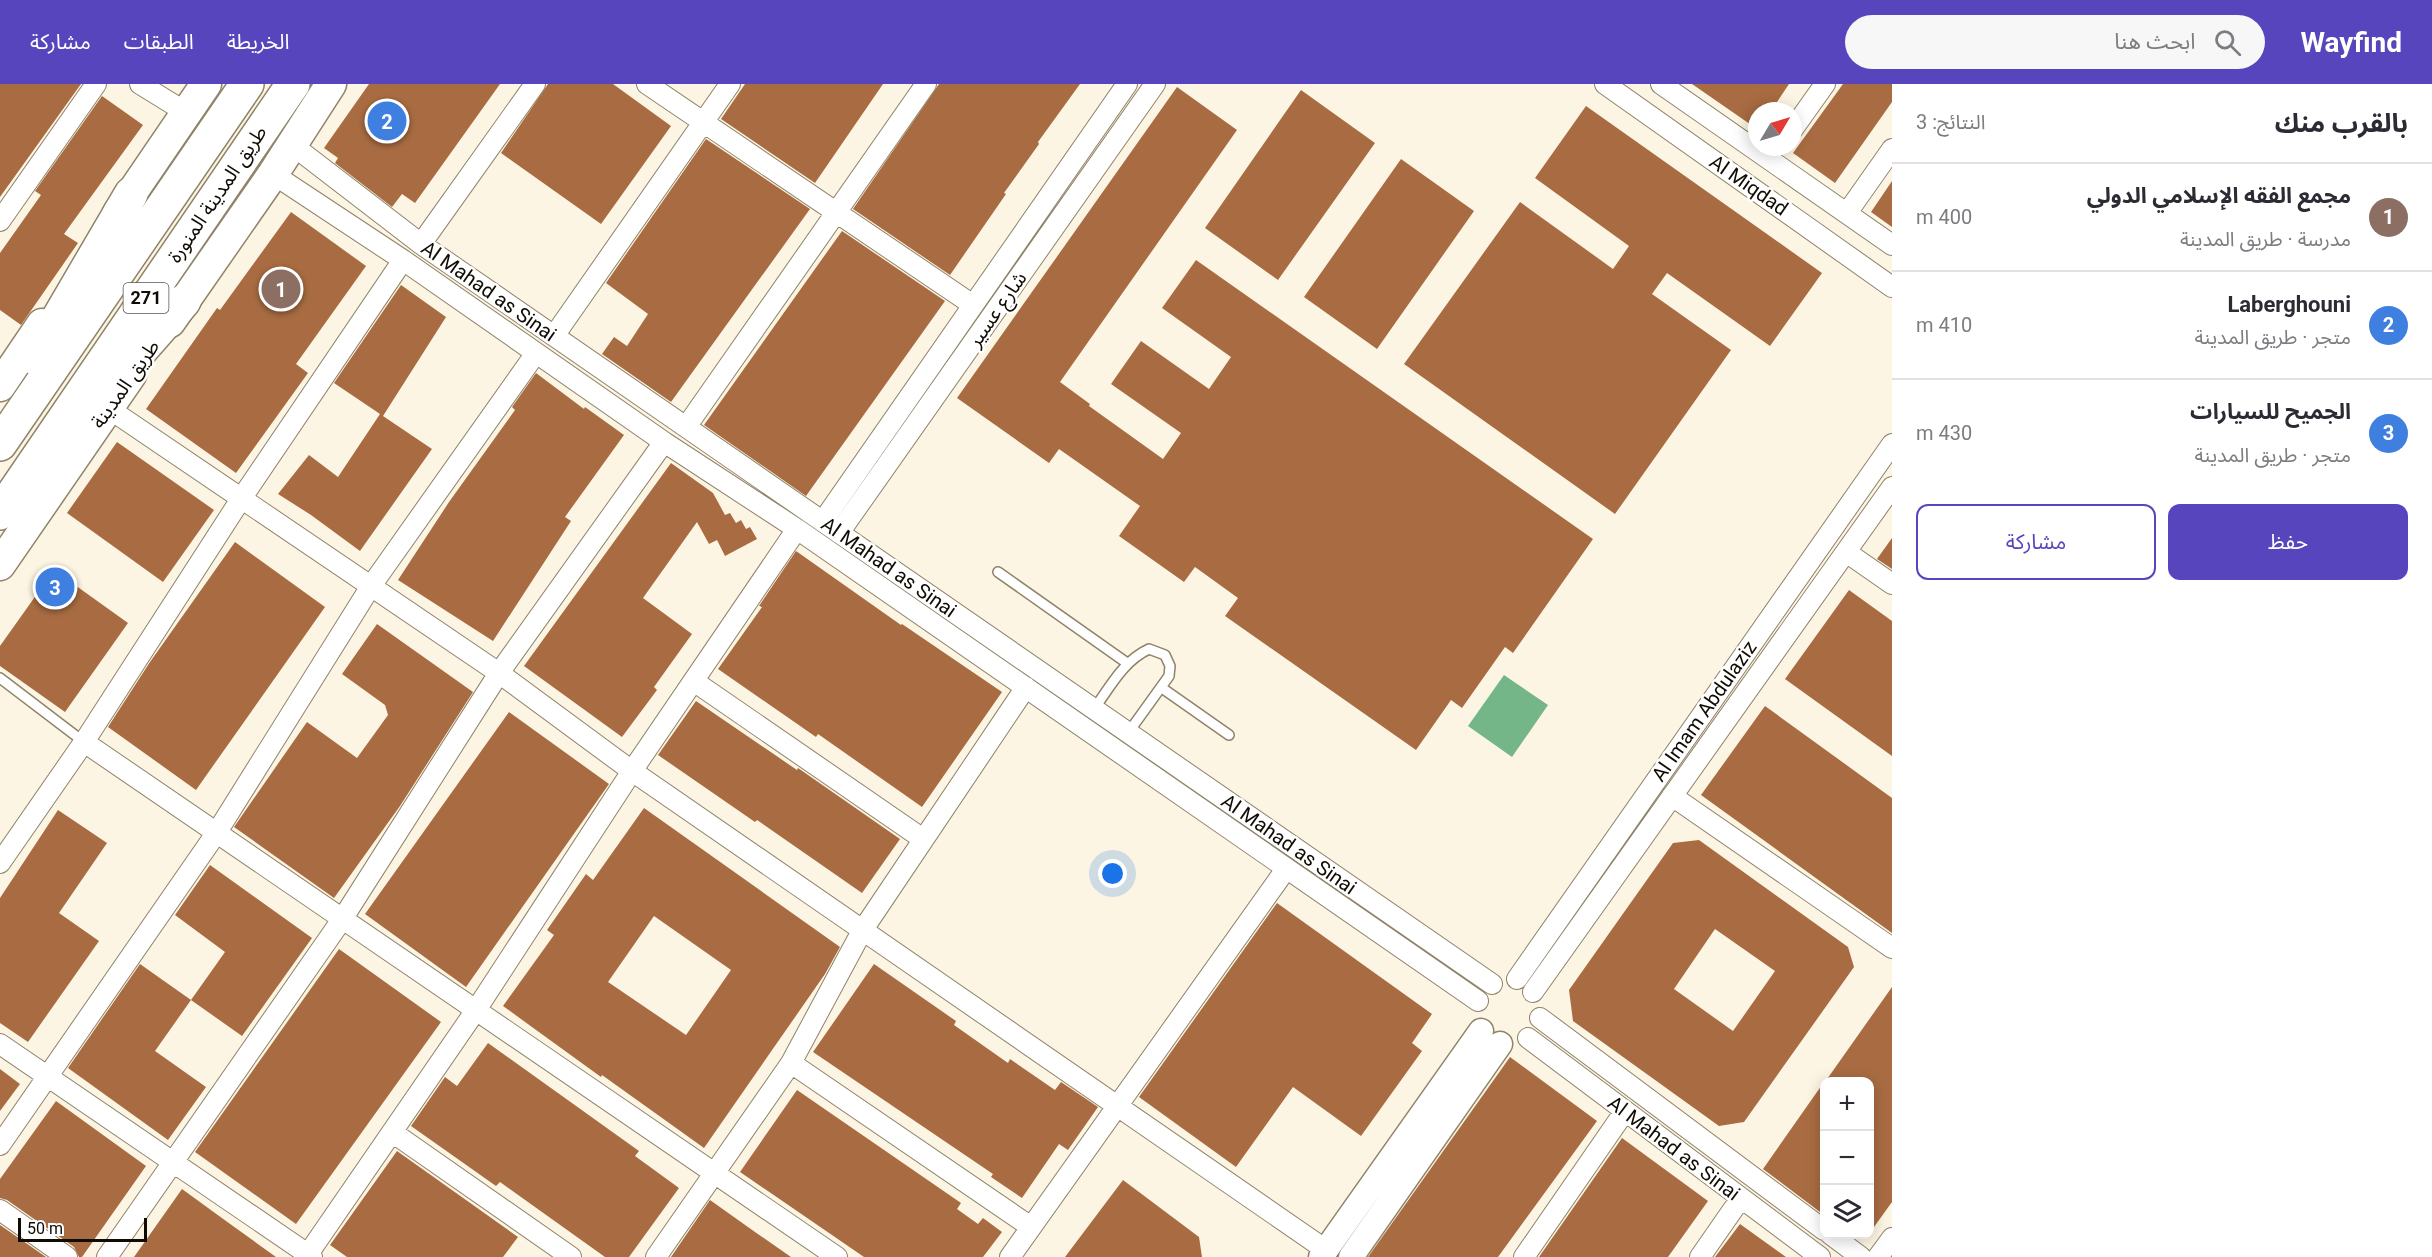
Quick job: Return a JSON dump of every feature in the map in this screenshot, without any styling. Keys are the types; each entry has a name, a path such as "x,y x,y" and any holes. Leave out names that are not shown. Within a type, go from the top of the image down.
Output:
{"highway":[{"name":"طريق المدينة المنورة","path":"0,444 247,84"},
{"name":"طريق المدينة المنورة","path":"6,504 293,84"},
{"path":"0,418 131,194"},
{"path":"6,504 184,301"}],"main road":[{"path":"0,386 206,84"},
{"name":"طريق المدينة","path":"0,565 273,174 331,84"}],"street":[{"path":"0,221 96,84"},
{"path":"140,84 187,113"},
{"path":"421,244 535,84"},
{"path":"647,84 973,305"},
{"path":"554,336 730,84"},
{"path":"686,427 926,84"},
{"name":"شارع عسير","path":"823,521 1127,84"},
{"name":"شارع عسير","path":"839,533 1155,84"},
{"name":"Al Miqdad","path":"1605,84 1892,287"},
{"name":"Al Miqdad","path":"1661,84 1748,137"},
{"path":"1802,116 1825,84"},
{"name":"Al Mahad as Sinai","path":"291,144 421,244 1492,984"},
{"path":"1847,213 1892,149"},
{"name":"Al Miqdad","path":"1777,156 1847,213 1892,245"},
{"name":"Al Mahad as Sinai","path":"273,174 403,260 664,442 797,529 1478,1002"},
{"path":"0,863 84,742 241,499 403,260"},
{"path":"0,1145 217,832 371,586 536,353"},
{"path":"108,408 499,673 632,771 1117,1106 1324,1254 1491,1037"},
{"path":"107,1257 343,918 499,673 664,442"},
{"name":"Al Imam Abdulaziz","path":"1517,979 1892,444"},
{"path":"1533,992 1892,487"},
{"path":"0,1044 309,1256 476,1010 632,771 695,682 797,529"},
{"path":"1846,552 1892,584"},
{"path":"695,682 923,839"},
{"path":"656,1257 791,1063 862,931 1026,687"},
{"path":"84,742 836,1257"},
{"path":"1672,796 1892,948"},
{"path":"1010,1257 1286,869"},
{"path":"1517,979 1540,998 1540,1029 1516,1048 1491,1037 1473,1013 1486,985 1517,979"},
{"name":"Al Mahad as Sinai","path":"1540,1018 1820,1227"},
{"path":"1351,1257 1491,1037"},
{"name":"Al Mahad as Sinai","path":"1528,1038 1820,1257"},
{"path":"791,1063 1031,1227"},
{"path":"1524,1257 1625,1111"},
{"path":"392,1131 571,1257"},
{"path":"1700,1257 1741,1198"},
{"path":"0,1210 67,1257"},
{"path":"1878,1257 1892,1238"},
{"path":"1837,1239 1860,1257"}],"lane":[{"path":"998,572 1127,663"},
{"path":"1094,709 1127,663 1149,649 1165,655 1170,666 1169,676 1128,733"},
{"path":"0,678 84,742"},
{"path":"1162,688 1229,735"}],"shaded area":[{"path":"1504,675 1548,705 1512,757 1468,726"}],"building":[{"path":"0,84 81,84 0,197"},
{"path":"369,84 500,84 415,203 402,194 392,207 335,163 338,158 324,148"},
{"path":"548,84 613,84 671,126 601,224 501,153"},
{"path":"745,84 883,84 815,183 721,119"},
{"path":"939,84 1080,84 1038,142 1039,144 1004,193 1006,194 950,275 853,209"},
{"path":"1692,84 1789,84 1777,102 1748,102 1748,123"},
{"path":"1843,84 1892,84 1892,102 1835,183 1797,156 1802,156 1802,141"},
{"path":"1177,87 1237,130 1060,382 1090,404 1089,406 1163,459 1181,433 1111,384 1141,341 1209,389 1231,357 1162,308 1196,260 1593,539 1513,653 1505,647 1462,708 1451,700 1416,750 1225,616 1238,598 1195,567 1184,582 1119,536 1140,506 1059,449 1049,463 957,398"},
{"path":"1301,90 1375,143 1278,280 1205,228"},
{"path":"102,96 143,125 64,234 78,243 21,325 0,310 0,253 41,195 35,191"},
{"path":"1586,106 1822,273 1770,346 1667,273 1652,294 1731,350 1615,514 1404,364 1520,202 1613,269 1629,246 1535,178"},
{"path":"706,139 810,209 671,402 602,354 614,337 627,346 648,314 606,283"},
{"path":"1401,159 1474,211 1377,349 1304,297"},
{"path":"1892,181 1892,227 1871,212"},
{"path":"291,212 366,266 296,364 308,373 236,473 146,409 217,308 220,310"},
{"path":"842,231 945,301 806,496 704,425"},
{"path":"401,285 446,317 383,416 334,383"},
{"path":"536,373 624,435 565,517 571,521 493,641 398,580 449,502 515,410 512,407"},
{"path":"380,414 432,449 360,551 278,494 309,455 338,477"},
{"path":"117,442 214,510 163,582 67,513"},
{"path":"671,463 713,493 725,515 730,513 736,523 741,520 746,529 750,527 757,539 725,556 717,540 709,544 697,522 643,598 692,634 654,687 657,690 622,737 524,666"},
{"path":"1892,538 1892,569 1877,559"},
{"path":"235,542 325,607 196,790 108,727 150,662"},
{"path":"796,551 1002,692 922,807 818,734 816,737 718,669 762,607 759,606"},
{"path":"54,570 128,623 65,712 0,666 0,646"},
{"path":"1849,590 1892,621 1892,756 1785,679"},
{"path":"377,624 473,692 400,806 334,898 234,827 307,722 357,758 388,715 385,705 342,674"},
{"path":"696,701 900,839 862,893 658,755"},
{"path":"1765,706 1892,798 1892,933 1701,795"},
{"path":"509,712 609,784 466,987 365,914"},
{"path":"644,808 840,947 825,974 704,1148 503,1006 554,935 547,930 586,874 593,880","holes":["654,916 731,970 686,1035 608,982"]},
{"path":"58,810 107,843 59,913 99,941 28,1042 0,1023 0,898"},
{"path":"1699,840 1848,947 1854,967 1744,1122 1719,1126 1573,1021 1569,990 1673,843","holes":["1715,929 1775,971 1733,1031 1674,989"]},
{"path":"210,865 312,938 242,1036 191,1000 225,952 175,915"},
{"path":"1277,903 1432,1014 1412,1043 1422,1051 1361,1136 1293,1087 1236,1167 1139,1097"},
{"path":"339,949 441,1022 296,1224 195,1152"},
{"path":"140,964 191,1000 155,1051 206,1087 168,1140 68,1068"},
{"path":"874,964 956,1021 954,1025 1008,1063 1010,1059 1055,1090 1061,1082 1098,1107 1068,1150 1059,1144 1022,1198 991,1177 993,1174 813,1052"},
{"path":"1892,987 1892,1202 1874,1227 1874,1077 1829,1077"},
{"path":"488,1043 639,1151 635,1156 679,1188 629,1257 605,1257 500,1182 496,1186 411,1126 445,1077 457,1086"},
{"path":"1510,1057 1597,1121 1498,1257 1368,1257"},
{"path":"0,1069 20,1084 0,1111"},
{"path":"1820,1088 1820,1212 1763,1169"},
{"path":"797,1090 961,1203 957,1209 978,1224 983,1218 1002,1232 983,1257 864,1257 740,1172"},
{"path":"56,1101 146,1166 82,1257 79,1257 74,1247 7,1200 0,1198 0,1179"},
{"path":"1622,1138 1708,1201 1668,1257 1539,1257"},
{"path":"397,1151 518,1237 503,1257 347,1257 330,1245"},
{"path":"1123,1180 1199,1237 1202,1257 1065,1257"},
{"path":"182,1189 226,1221 276,1257 134,1257"},
{"path":"710,1200 755,1232 791,1257 671,1257"},
{"path":"1740,1224 1786,1257 1715,1257"},
{"path":"0,1225 46,1257 0,1257"}],"place":[{"name":"Laberghouni","path":"387,121"},
{"name":"مجمع الفقه الإسلامي الدولي","path":"281,289"},
{"name":"الجميح للسيارات","path":"55,587"}]}
